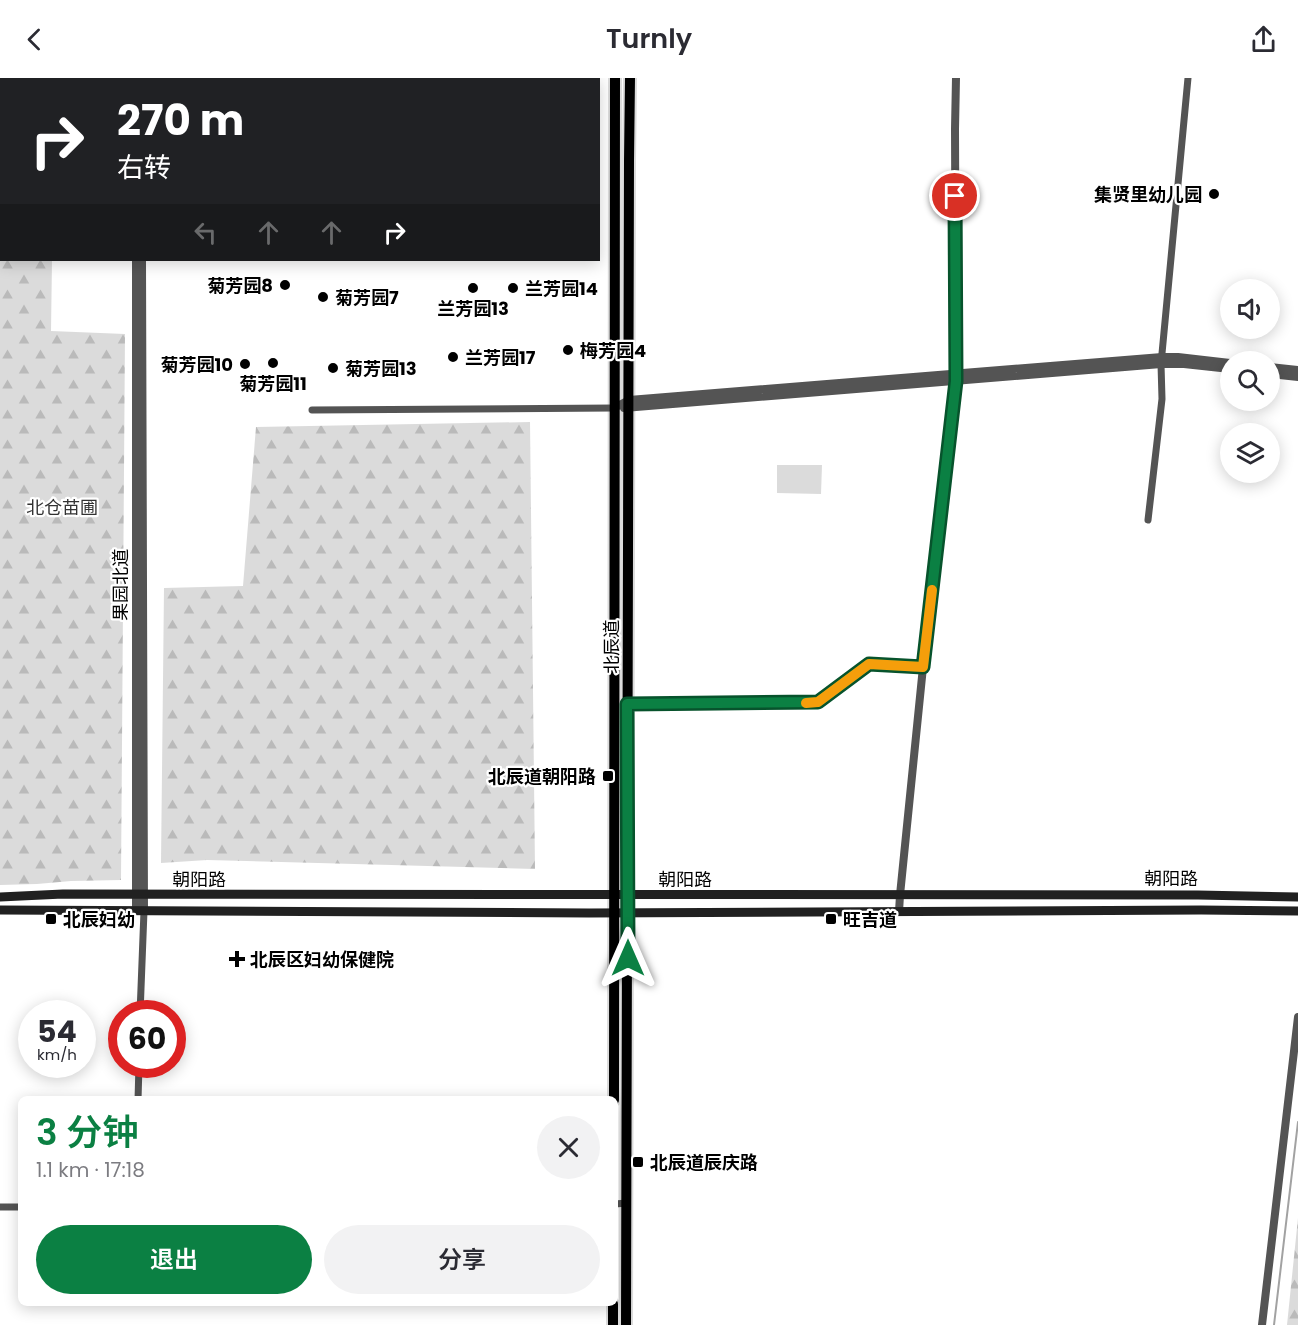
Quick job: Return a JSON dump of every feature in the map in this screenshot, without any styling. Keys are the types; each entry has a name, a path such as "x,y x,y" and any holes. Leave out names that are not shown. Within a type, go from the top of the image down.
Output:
{"main road":[{"name":"北辰道","path":"614,1096 615,78"},
{"name":"北辰道","path":"626,1325 630,78"},
{"name":"朝阳路","path":"0,897 63,894 628,896 1198,894 1298,897"},
{"name":"朝阳路","path":"0,910 614,913 1298,911"},
{"path":"613,1306 613,1325"}],"street":[{"path":"899,912 923,667 956,378 956,78"},
{"path":"1149,520 1162,399 1162,361 1188,78"},
{"name":"果园北道","path":"136,261 140,895"},
{"name":"果园北道","path":"140,911 142,261"},
{"path":"312,410 614,408 629,404 1162,361 1178,357 1220,362"},
{"path":"1162,361 1220,368"},
{"path":"1280,368 1298,370"},
{"path":"1280,375 1298,377"},
{"path":"627,704 818,702 869,664 923,667"},
{"path":"140,911 140,1000"},
{"path":"1262,1325 1298,1017"},
{"path":"138,1096 139,1078"},
{"path":"618,1202 627,1200"},
{"path":"0,1209 18,1209"}],"green space":[{"name":"北仓苗圃","path":"0,261 52,261 51,331 125,334 121,880 0,885"},
{"path":"530,422 535,869 207,860 161,863 164,588 243,586 256,427"},
{"path":"777,465 822,465 821,494 777,493"},
{"path":"1298,1218 1298,1325 1287,1325"}],"waterway":[{"path":"1274,1325 1298,1122"}],"slow traffic":[{"path":"806,703 818,702 869,664 923,667 932,590"}],"place":[{"name":"集贤里幼儿园","path":"1214,194"},
{"name":"菊芳园8","path":"285,285"},
{"name":"兰芳园13","path":"473,288"},
{"name":"兰芳园14","path":"513,288"},
{"name":"菊芳园7","path":"323,297"},
{"name":"梅芳园4","path":"568,350"},
{"name":"兰芳园17","path":"453,357"},
{"name":"菊芳园11","path":"273,363"},
{"name":"菊芳园10","path":"245,364"},
{"name":"菊芳园13","path":"333,368"},
{"name":"北辰道朝阳路","path":"608,776"},
{"name":"北辰妇幼","path":"51,919"},
{"name":"旺吉道","path":"831,919"},
{"name":"北辰区妇幼保健院","path":"237,959"},
{"name":"北辰道辰庆路","path":"638,1162"}],"route":[{"path":"628,958 627,704 818,702 869,664 923,667 956,381 955,196"}]}
